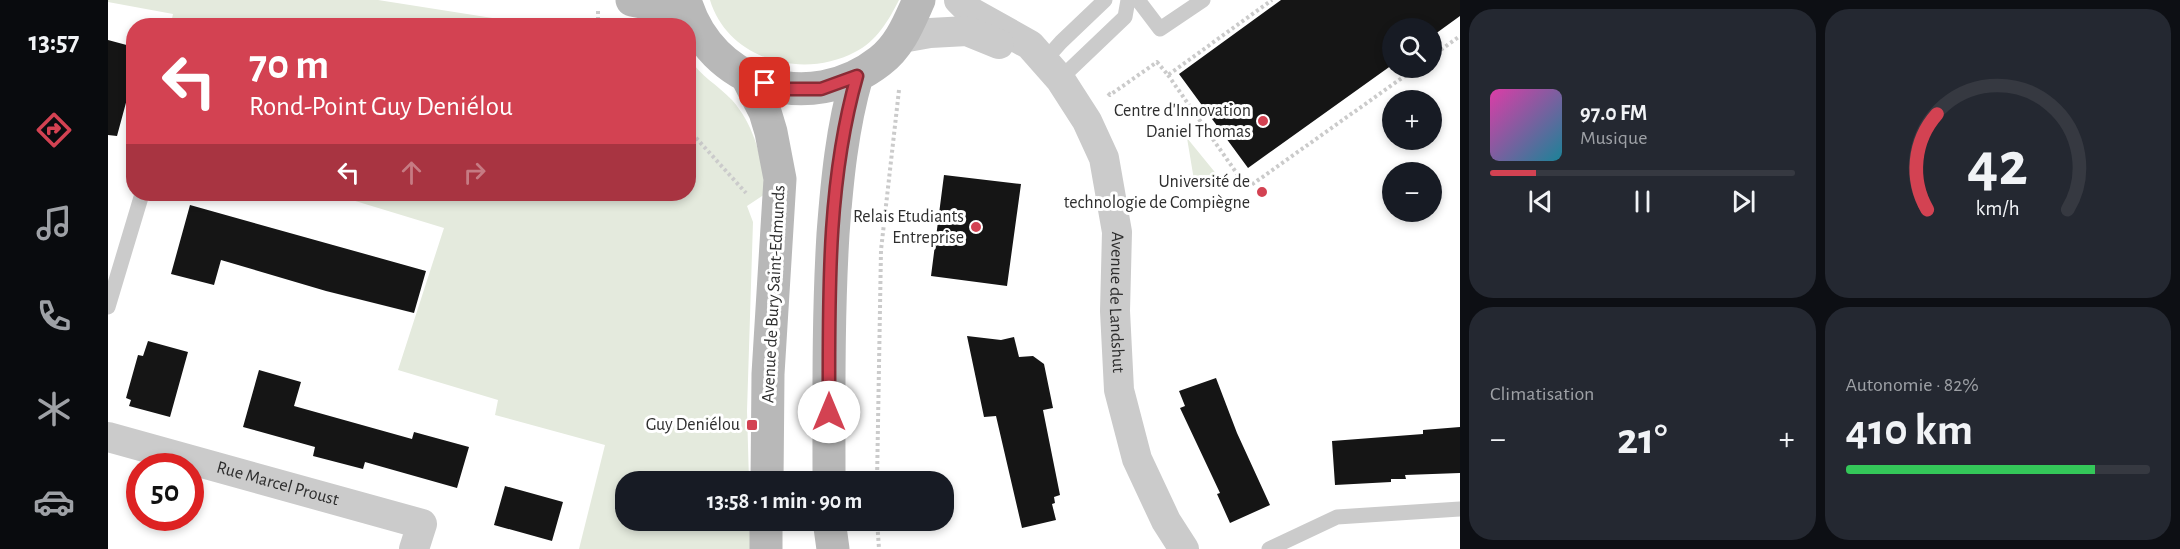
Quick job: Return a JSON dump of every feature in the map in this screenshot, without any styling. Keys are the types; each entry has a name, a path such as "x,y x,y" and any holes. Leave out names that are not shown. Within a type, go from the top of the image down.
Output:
{"main road":[{"path":"632,0 686,6"},
{"path":"696,26 702,38 722,60 747,77 783,89 821,89 857,76 882,60 902,38 919,0"},
{"path":"829,471 829,296 834,215 848,106 857,76"},
{"name":"Avenue de Bury Saint-Edmunds","path":"747,77 765,112 780,179 768,374 767,471"},
{"path":"766,531 766,549"},
{"path":"831,531 833,549"}],"street":[{"name":"Avenue de Landshut","path":"960,0 971,12 1030,45 1052,70 1087,121 1104,158 1118,232 1115,311 1119,390 1137,459 1166,521 1184,549"},
{"path":"902,38 930,33 967,31 1052,70"},
{"name":"Rue Marcel Proust","path":"108,437 422,524 414,549"}],"lane":[{"path":"1052,70 1061,42 1105,0"},
{"path":"1052,70 1125,17 1128,0"},
{"path":"1138,0 1160,29 1203,0"},
{"path":"108,307 140,201"},
{"path":"1269,549 1337,517 1460,509"}],"path":[{"path":"598,0 598,18"},
{"path":"1168,75 1272,0"},
{"path":"1442,49 1460,36"},
{"path":"1105,89 1110,95 1157,62 1247,188 1402,78"},
{"path":"877,471 881,250 900,81"},
{"path":"696,138 749,198"},
{"path":"878,531 879,549"}],"shaded area":[{"path":"108,0 378,0 493,18 172,18 173,14 108,2"},
{"path":"710,0 899,0 881,30 863,48 835,60 813,64 791,64 770,59 750,50 733,37 719,21"},
{"path":"696,67 740,110 752,132 760,157 765,194 747,206 753,222 747,411 749,471 615,471 615,531 750,531 750,549 579,549 605,445 495,415 498,400 398,370 444,228 355,201 696,201"},
{"path":"1187,138 1218,176 1202,187 1195,186"}],"building":[{"name":"Centre d'Innovation Daniel Thomas","path":"1281,0 1460,0 1460,16 1442,29 1442,18 1382,18 1382,72 1248,168 1179,74"},
{"path":"108,40 126,45 126,103 117,136 108,135"},
{"path":"944,175 1021,184 1007,286 931,276"},
{"path":"190,205 426,271 414,313 326,291 221,260 214,285 171,274"},
{"path":"967,336 1001,340 1014,337 1019,357 1033,356 1044,364 1053,408 1043,410 1060,495 1054,497 1055,503 1052,504 1056,520 1022,528 996,416 984,417"},
{"path":"148,341 188,352 170,417 129,406 131,400 126,398 138,355 143,356"},
{"path":"259,370 301,382 294,406 412,439 414,432 469,447 457,488 365,462 363,469 313,456 315,447 243,427"},
{"path":"1216,378 1237,433 1270,505 1230,523 1217,494 1220,493 1180,408 1185,406 1179,391"},
{"path":"1460,427 1460,473 1405,475 1406,479 1391,479 1391,482 1335,485 1332,441 1423,434 1423,430"},
{"path":"505,486 563,502 552,541 494,525"}],"place":[{"name":"Centre d'Innovation Daniel Thomas","path":"1263,121"},
{"name":"Université de technologie de Compiègne","path":"1262,192"},
{"name":"Relais Etudiants Entreprise","path":"976,227"},
{"name":"Guy Deniélou","path":"752,425"}],"route":[{"path":"765,83 783,89 821,89 857,76 848,106 838,171 829,296 829,412"}]}
